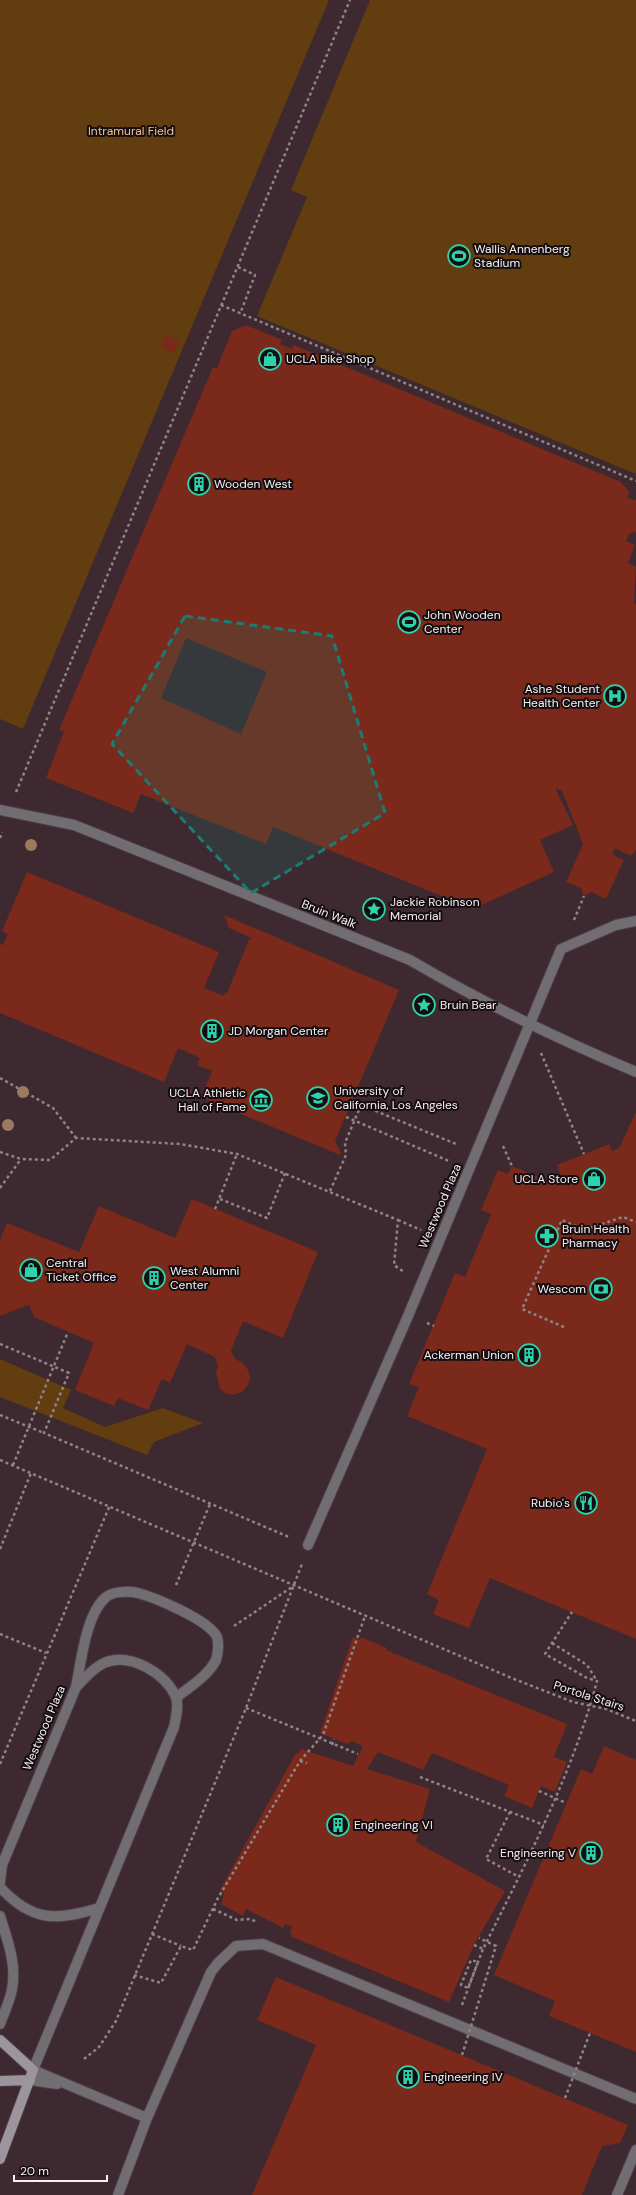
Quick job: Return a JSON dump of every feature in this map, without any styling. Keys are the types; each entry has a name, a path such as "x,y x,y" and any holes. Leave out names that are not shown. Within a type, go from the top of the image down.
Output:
{"street":[{"name":"Bruin Walk","path":"0,810 74,825 402,958 529,1025 636,1072"},
{"name":"Westwood Plaza","path":"308,1545 422,1283 561,950 616,925 636,921"},
{"path":"0,2159 31,2075 174,1727 177,1714 176,1698 210,1671 216,1660 218,1649 217,1637 210,1627 198,1618 137,1593 121,1592 106,1596 99,1606 86,1634 76,1687"},
{"name":"Westwood Plaza","path":"0,1882 2,1865 76,1687 91,1672 100,1666 119,1660 134,1663 152,1671 167,1682 176,1698"},
{"path":"0,1887 12,1901 41,1915 58,1918 99,1908"},
{"path":"0,1916 13,1960 12,1989 0,2024"},
{"path":"118,2195 148,2118 211,1972 218,1962 236,1946 263,1944 636,2099"},
{"path":"0,2040 31,2075"},
{"path":"0,2081 31,2075 80,2089 148,2118"},
{"path":"617,2195 636,2150"}],"path":[{"path":"22,777 350,0"},
{"path":"238,267 255,275 240,314"},
{"path":"221,305 636,481"},
{"path":"529,1025 584,1154"},
{"path":"0,1078 52,1108 76,1138"},
{"path":"330,1191 346,1155 345,1143 361,1105 477,1153"},
{"path":"346,1117 470,1170"},
{"path":"0,1152 21,1159 50,1160 76,1138 180,1144 237,1154 330,1191 413,1227"},
{"path":"215,1208 237,1154"},
{"path":"0,1188 21,1159"},
{"path":"220,1198 267,1218 285,1173"},
{"path":"564,1327 522,1309 562,1220 584,1230 622,1217 636,1222"},
{"path":"398,1220 394,1265 422,1283"},
{"path":"13,1465 68,1332"},
{"path":"0,1344 69,1374 44,1432"},
{"path":"0,1415 44,1432 308,1545 296,1585 116,2021 99,2047 84,2059"},
{"path":"0,1460 194,1541 365,1616 323,1735 300,1761 213,1909 193,1950 152,1934"},
{"path":"0,1549 31,1473"},
{"path":"167,1605 210,1504"},
{"path":"0,1764 46,1653 110,1506"},
{"path":"217,1637 296,1585"},
{"path":"572,1612 545,1654 587,1678 597,1682"},
{"name":"Portola Stairs","path":"365,1616 514,1679 573,1702 606,1709 636,1721"},
{"path":"0,1634 46,1653"},
{"path":"454,2024 465,1996 472,1976 475,1969 478,1962 471,1960 461,1985 468,1988 475,1968 478,1962 483,1949 544,1825 591,1706 597,1682 586,1665 552,1643"},
{"path":"246,1708 332,1745 358,1754"},
{"path":"332,1745 334,1740"},
{"path":"300,1761 307,1763"},
{"path":"420,1777 544,1825"},
{"path":"539,1791 566,1803"},
{"path":"510,1812 486,1859 519,1877"},
{"path":"213,1909 237,1920 250,1919 264,1924"},
{"path":"462,2055 496,1946 479,1938"},
{"path":"474,1945 483,1949"},
{"path":"134,1975 160,1983 181,1946"},
{"path":"565,2098 590,2033"}],"highlighted area":[{"path":"185,616 332,636 385,813 251,893 112,744"}],"shaded area":[{"name":"University of California, Los Angeles","path":"0,0 636,0 636,2195 0,2195"}],"green space":[{"name":"Intramural Field","path":"0,0 329,0 23,729 0,719"},
{"name":"Wallis Annenberg Stadium","path":"370,0 636,0 636,474 257,316 307,197 291,190"},
{"path":"0,1359 71,1390 63,1408 105,1427 163,1408 203,1423 154,1442 147,1455 0,1397"}],"building":[{"name":"John Wooden Center","path":"246,325 282,340 280,344 292,349 294,345 621,482 629,492 627,498 636,500 636,532 629,534 626,541 635,545 628,563 636,567 634,604 636,604 636,850 631,856 615,848 612,854 624,860 606,899 591,892 584,896 581,888 566,882 583,844 562,791 555,788 573,825 540,840 554,872 473,909 273,827 266,844 141,794 133,813 46,778 64,731 59,730 213,367 217,368 232,331","holes":["186,638 267,672 241,734 161,698"]},
{"path":"166,335 179,341 174,353 161,347"},
{"name":"JD Morgan Center","path":"27,872 219,952 204,988 224,996 225,992 227,993 249,940 252,938 229,928 224,915 399,990 335,1141 341,1153 340,1155 188,1092 189,1089 202,1095 212,1071 197,1065 200,1058 178,1048 164,1082 0,1013 0,944 3,945 8,934 2,931"},
{"name":"Ackerman Union","path":"636,1112 636,1639 490,1578 469,1628 433,1614 439,1600 427,1594 487,1449 407,1416 419,1387 409,1384 455,1273 465,1277 491,1214 481,1210 498,1170 508,1174 512,1166 552,1183 562,1179 557,1165 609,1144 612,1151 619,1148"},
{"name":"West Alumni Center","path":"192,1199 318,1252 283,1338 243,1321 231,1350 235,1359 243,1363 248,1370 250,1378 248,1385 242,1392 233,1395 225,1393 220,1389 216,1373 218,1366 215,1357 187,1344 170,1383 162,1379 148,1410 118,1398 114,1406 75,1390 94,1343 34,1317 29,1305 0,1316 0,1240 7,1223 79,1252 99,1206 175,1238"},
{"name":"Engineering VI","path":"353,1637 360,1640 361,1637 387,1648 386,1650 567,1724 554,1757 567,1762 555,1792 541,1786 532,1808 504,1796 509,1785 432,1753 423,1770 378,1752 367,1769 430,1789 416,1842 505,1891 474,1945 449,2002 292,1937 290,1931 292,1927 285,1924 283,1928 246,1909 243,1916 221,1904 224,1893 220,1890 296,1753 298,1754 301,1749 353,1766 363,1746 352,1741 347,1744 320,1733"},
{"name":"Engineering V","path":"604,1746 636,1760 636,2052 549,2016 555,2001 494,1975 581,1769 592,1774"},
{"name":"Engineering IV","path":"276,1977 628,2125 620,2143 602,2146 582,2195 252,2195 316,2045 257,2020"}],"place":[{"name":"Wallis Annenberg Stadium","path":"459,256"},
{"name":"UCLA Bike Shop","path":"270,359"},
{"name":"Wooden West","path":"199,484"},
{"name":"John Wooden Center","path":"409,622"},
{"name":"Ashe Student Health Center","path":"615,696"},
{"name":"Jackie Robinson Memorial","path":"374,909"},
{"name":"Bruin Bear","path":"424,1005"},
{"name":"JD Morgan Center","path":"212,1031"},
{"name":"University of California, Los Angeles","path":"318,1098"},
{"name":"UCLA Athletic Hall of Fame","path":"261,1100"},
{"name":"UCLA Store","path":"594,1179"},
{"name":"Bruin Health Pharmacy","path":"547,1236"},
{"name":"Central Ticket Office","path":"31,1270"},
{"name":"West Alumni Center","path":"154,1278"},
{"name":"Wescom","path":"601,1289"},
{"name":"Ackerman Union","path":"529,1355"},
{"name":"Rubio's","path":"586,1503"},
{"name":"Engineering VI","path":"338,1825"},
{"name":"Engineering V","path":"591,1853"},
{"name":"Engineering IV","path":"408,2077"}]}
